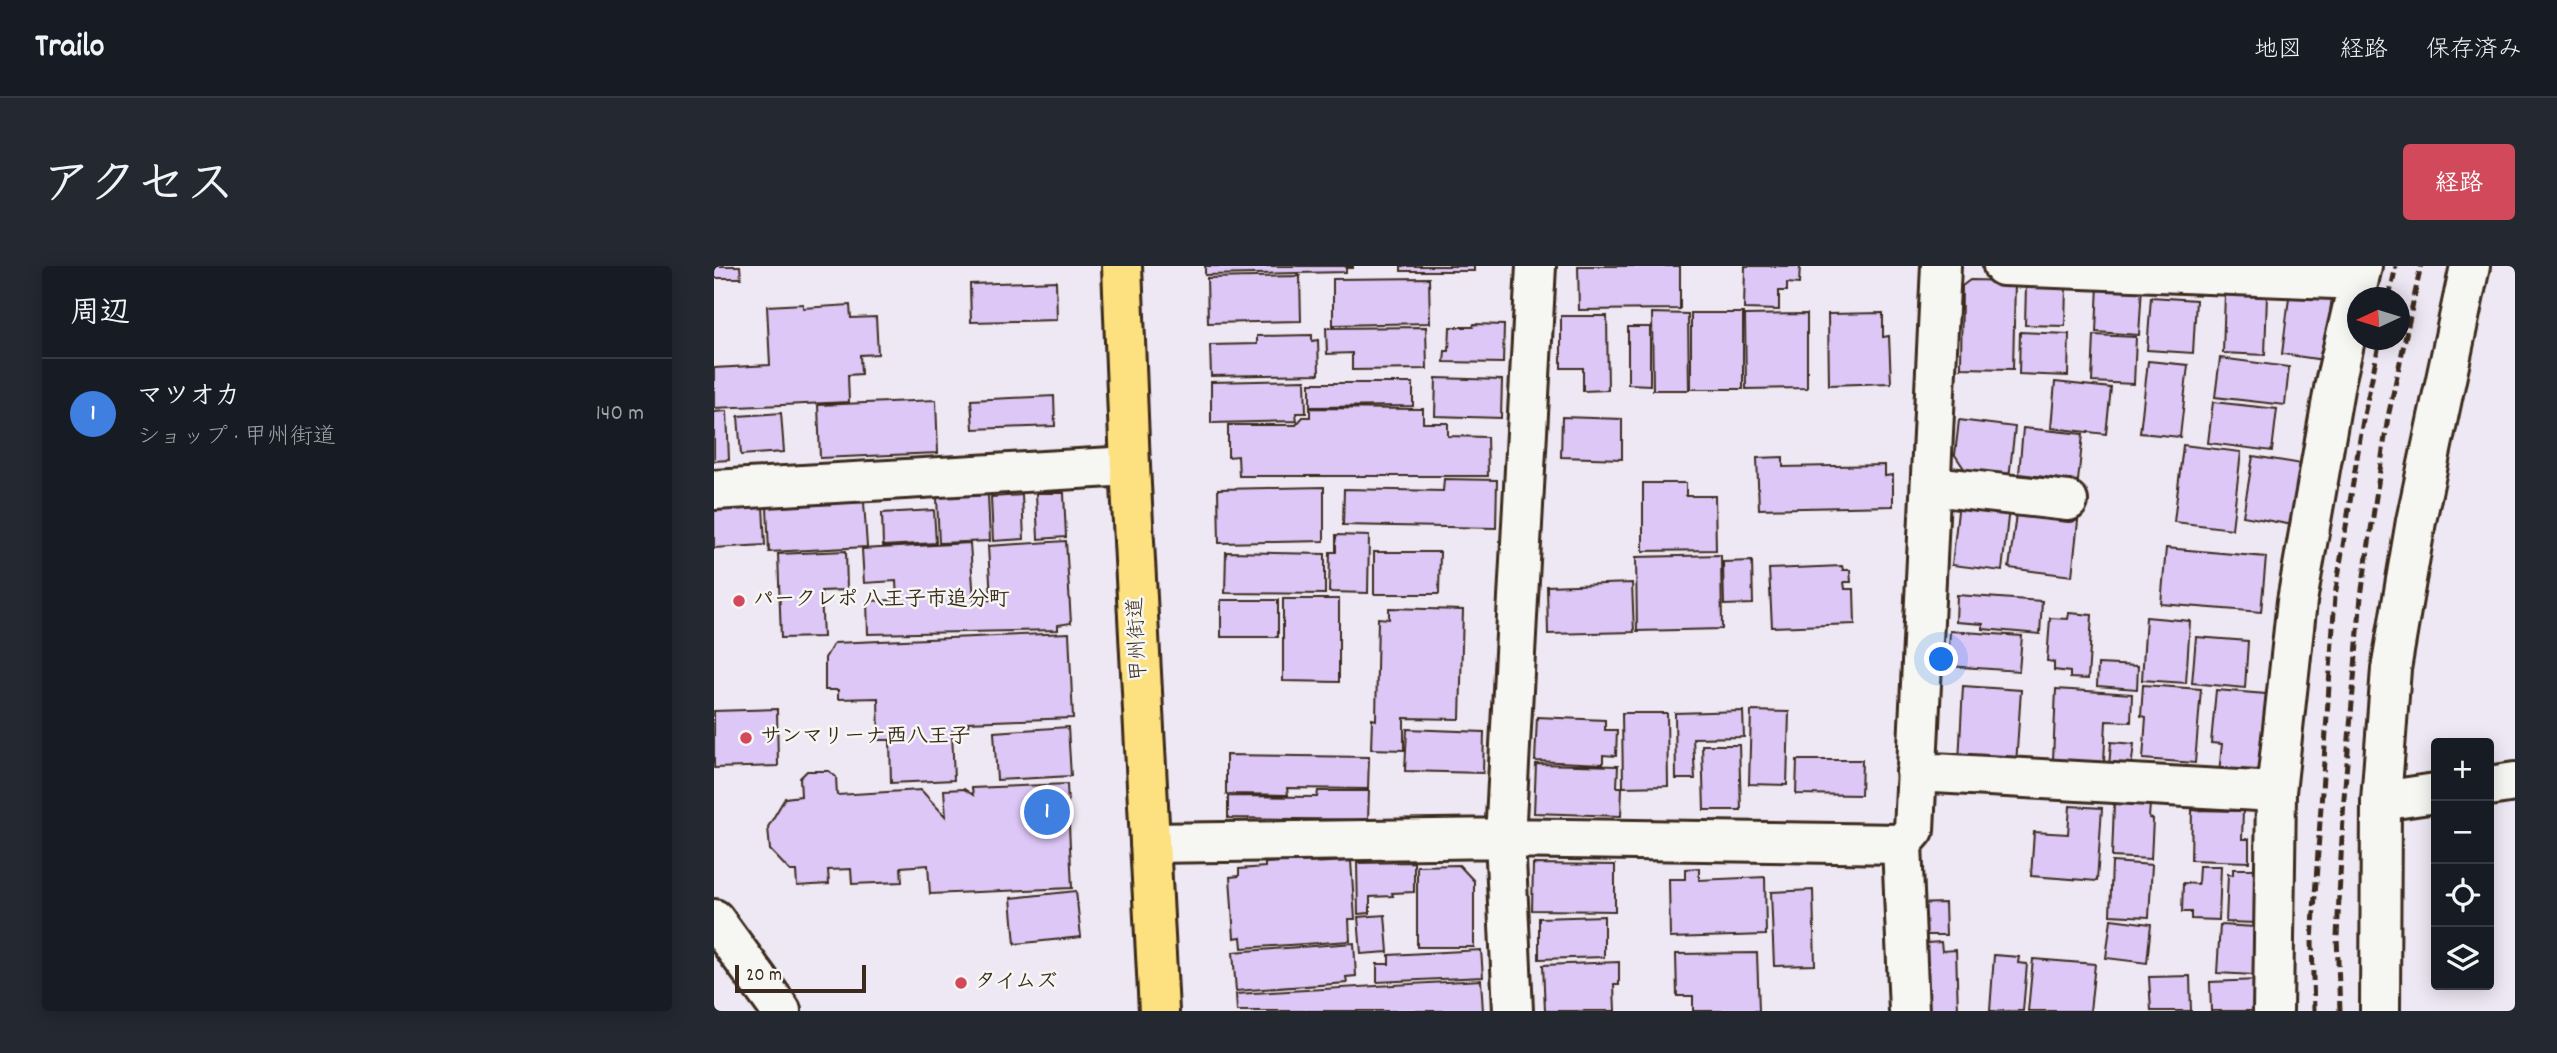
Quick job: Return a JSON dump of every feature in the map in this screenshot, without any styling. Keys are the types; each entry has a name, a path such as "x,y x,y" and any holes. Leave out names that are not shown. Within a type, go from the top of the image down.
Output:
{"highway":[{"name":"甲州街道","path":"1122,266 1159,1011"}],"street":[{"path":"1513,1011 1505,838 1536,266"},
{"path":"1909,1011 1902,844 1914,830 1941,266"},
{"path":"2003,266 2361,273 2335,383 2297,601 2276,792 2273,1011"},
{"path":"2380,1011 2381,801 2391,669 2416,521 2470,266"},
{"path":"714,490 1130,466"},
{"path":"1932,486 2068,501"},
{"path":"1916,772 2276,792"},
{"path":"2494,785 2515,782"},
{"path":"2381,801 2431,794"},
{"path":"1150,843 1505,838 1902,844"},
{"path":"716,926 781,1011"}],"building":[{"path":"714,266 740,266 741,278 714,278"},
{"path":"1205,266 1353,268 1346,268 1346,272 1205,275"},
{"path":"1401,266 1474,266 1474,271 1401,271"},
{"path":"1578,266 1680,266 1680,309 1579,310"},
{"path":"1745,266 1800,266 1799,284 1787,283 1787,291 1779,291 1779,310 1744,309"},
{"path":"1300,276 1301,321 1208,323 1207,278"},
{"path":"1429,278 1430,323 1333,325 1333,279"},
{"path":"1970,280 2015,281 2013,369 1961,368 1962,286"},
{"path":"1056,281 1057,320 971,322 970,284"},
{"path":"2098,283 2142,286 2139,335 2096,332"},
{"path":"2026,285 2066,285 2065,326 2025,325"},
{"path":"2290,290 2332,296 2324,360 2282,354"},
{"path":"2225,293 2267,295 2265,355 2223,353"},
{"path":"2151,297 2196,300 2193,353 2147,350"},
{"path":"803,304 803,308 850,305 851,318 876,317 878,354 860,355 861,374 848,375 849,402 714,408 714,368 770,365 767,306"},
{"path":"1652,313 1688,314 1689,390 1653,390"},
{"path":"1691,313 1743,313 1743,389 1691,389"},
{"path":"1883,313 1883,337 1889,336 1891,383 1829,385 1828,314"},
{"path":"1807,314 1807,388 1746,389 1745,315"},
{"path":"1561,316 1607,316 1608,390 1583,391 1583,368 1561,368"},
{"path":"1474,324 1504,325 1503,363 1444,362 1445,351 1449,351 1450,327 1473,327"},
{"path":"1426,327 1427,369 1352,370 1352,353 1327,354 1326,328"},
{"path":"1628,327 1650,327 1650,385 1628,384"},
{"path":"2020,332 2069,334 2068,376 2019,374"},
{"path":"1312,335 1312,341 1318,340 1319,374 1211,376 1210,345 1257,344 1257,336"},
{"path":"2094,335 2136,337 2134,384 2092,382"},
{"path":"2220,358 2289,367 2285,405 2215,397"},
{"path":"2148,361 2188,365 2180,437 2140,433"},
{"path":"1436,378 1502,380 1501,418 1435,416"},
{"path":"1305,380 1306,413 1296,413 1297,421 1211,423 1211,382"},
{"path":"2055,382 2111,388 2106,434 2051,428"},
{"path":"1310,383 1413,383 1413,406 1310,407"},
{"path":"1054,396 1055,426 973,429 971,400"},
{"path":"936,400 938,453 820,458 818,405"},
{"path":"2213,402 2277,409 2272,451 2208,443"},
{"path":"1310,408 1423,409 1423,423 1448,423 1448,436 1487,437 1488,476 1239,476 1238,456 1228,457 1228,425 1296,425 1303,417 1310,417"},
{"path":"727,411 729,460 714,461 714,412"},
{"path":"781,413 784,452 741,455 738,416"},
{"path":"1562,417 1622,419 1622,459 1561,457"},
{"path":"1959,420 2015,427 2009,478 1967,473 1955,455"},
{"path":"2023,428 2083,434 2078,481 2019,474"},
{"path":"2183,445 2241,452 2232,529 2174,522"},
{"path":"2253,456 2302,464 2293,525 2243,516"},
{"path":"1783,457 1783,467 1885,465 1885,476 1893,475 1893,506 1759,509 1757,458"},
{"path":"1444,479 1497,480 1496,528 1343,525 1344,489 1443,491"},
{"path":"1643,483 1686,483 1686,496 1715,496 1716,550 1643,551"},
{"path":"1324,487 1324,541 1219,543 1218,489"},
{"path":"1036,493 1064,493 1066,537 1038,539"},
{"path":"988,495 990,541 939,543 937,497"},
{"path":"1022,495 1024,539 993,541 991,497"},
{"path":"864,502 867,547 769,552 767,507"},
{"path":"1969,503 2009,508 2002,571 1952,565 1958,511"},
{"path":"763,506 765,545 714,548 714,508"},
{"path":"934,510 936,543 883,546 882,513"},
{"path":"2016,514 2078,521 2072,576 2009,568"},
{"path":"1336,535 1369,536 1368,593 1329,592 1330,552 1336,552"},
{"path":"1066,541 1071,623 1058,625 1058,630 868,634 867,601 897,600 896,581 864,583 862,549 970,543 974,601 991,600 988,546"},
{"path":"2166,548 2266,557 2261,612 2161,604"},
{"path":"846,551 847,590 821,591 823,637 781,638 778,554"},
{"path":"1226,552 1325,554 1325,594 1225,593"},
{"path":"1374,552 1440,552 1439,594 1374,594"},
{"path":"1721,555 1722,629 1637,631 1636,557"},
{"path":"1752,561 1753,604 1724,605 1723,562"},
{"path":"1842,566 1843,570 1850,570 1851,582 1844,582 1845,589 1854,589 1855,624 1772,627 1769,569"},
{"path":"1632,583 1634,632 1548,634 1547,586"},
{"path":"1957,595 2042,601 2040,634 1983,629 1983,624 1956,622"},
{"path":"1283,599 1339,599 1339,682 1283,681"},
{"path":"1221,600 1278,600 1278,637 1221,637"},
{"path":"1389,608 1463,610 1460,719 1404,718 1404,750 1371,749 1372,719 1376,720 1378,618 1389,619"},
{"path":"2069,613 2092,615 2088,679 2070,678 2070,672 2054,670 2054,662 2047,661 2050,618 2068,619"},
{"path":"2146,617 2190,621 2186,683 2142,680"},
{"path":"1950,631 2022,636 2019,671 1948,666"},
{"path":"1069,633 1073,718 968,722 969,731 952,731 954,780 891,783 890,740 879,740 878,698 838,699 838,690 825,690 825,658 834,643"},
{"path":"2196,637 2248,641 2245,688 2192,683"},
{"path":"2098,664 2138,666 2137,689 2097,686"},
{"path":"2143,685 2201,689 2195,763 2143,759 2146,717 2141,716"},
{"path":"1963,686 2021,690 2016,765 1959,762"},
{"path":"2056,689 2132,694 2131,722 2106,721 2104,762 2053,760"},
{"path":"2216,690 2266,694 2259,776 2219,773 2222,744 2211,743"},
{"name":"サンマリーナ西八王子","path":"777,709 778,766 714,768 714,711"},
{"path":"1743,711 1744,737 1693,738 1695,779 1676,779 1675,713"},
{"path":"1751,711 1789,712 1787,785 1749,784"},
{"path":"1622,713 1667,713 1668,786 1623,787"},
{"path":"1537,717 1605,720 1605,730 1617,730 1616,756 1603,755 1603,764 1535,761"},
{"path":"1068,727 1071,776 997,780 994,732"},
{"path":"1407,729 1484,732 1483,773 1405,771"},
{"path":"2111,742 2134,744 2131,769 2109,767"},
{"path":"1702,745 1739,745 1741,810 1704,810"},
{"path":"1226,755 1369,757 1368,789 1287,788 1288,795 1226,794"},
{"path":"1797,760 1862,760 1861,795 1796,794"},
{"path":"1536,764 1618,766 1617,787 1622,787 1621,816 1534,813"},
{"path":"807,771 829,771 836,777 837,795 921,790 946,817 944,790 964,789 973,795 972,788 1067,784 1072,888 930,894 928,865 901,867 902,882 852,884 851,869 828,870 829,884 797,886 796,871 790,871 770,850 768,827 785,798 801,796 800,778"},
{"path":"1318,791 1369,791 1368,820 1228,818 1228,796 1317,797"},
{"path":"2114,803 2150,804 2149,818 2153,819 2151,859 2112,857"},
{"path":"2070,806 2102,808 2097,881 2031,876 2034,832 2068,834"},
{"path":"2192,810 2243,811 2242,839 2249,839 2249,862 2191,860"},
{"path":"1310,860 1310,863 1351,861 1355,919 1349,919 1350,941 1242,948 1241,937 1234,938 1230,877 1239,876 1239,869 1265,867 1265,863"},
{"path":"1414,862 1414,892 1370,897 1370,913 1358,914 1357,863"},
{"path":"2112,862 2152,865 2149,917 2110,915"},
{"path":"1533,864 1615,865 1615,911 1532,910"},
{"path":"1459,865 1474,881 1474,947 1417,947 1417,866"},
{"path":"2199,866 2221,866 2219,920 2191,919 2191,912 2182,912 2183,883 2198,884"},
{"path":"1699,868 1699,880 1765,877 1766,935 1670,938 1669,879 1685,879 1685,869"},
{"path":"2233,869 2266,869 2258,923 2226,922 2228,874 2233,875"},
{"path":"1813,890 1815,965 1774,966 1771,892"},
{"path":"1076,891 1081,937 1015,944 1011,898"},
{"path":"1945,903 1946,935 1912,935 1911,904"},
{"path":"1385,915 1388,952 1361,954 1358,917"},
{"path":"1604,916 1604,957 1539,959 1539,918"},
{"path":"2111,919 2151,924 2147,963 2106,958"},
{"path":"2220,925 2256,927 2254,975 2217,973"},
{"path":"1941,942 1942,951 1956,950 1958,1011 1914,1011 1911,944"},
{"path":"1354,943 1356,976 1346,977 1347,983 1236,991 1233,952"},
{"path":"1481,950 1483,977 1377,982 1377,964 1389,964 1389,955"},
{"path":"1757,953 1759,1011 1693,1011 1693,996 1677,996 1676,954"},
{"path":"1994,955 2019,957 2018,963 2027,964 2023,1011 1990,1011"},
{"path":"2033,959 2095,964 2090,1011 2028,1011"},
{"path":"1619,962 1619,985 1614,985 1615,1011 1545,1011 1543,965"},
{"path":"2190,976 2191,1011 2151,1011 2149,977"},
{"path":"1481,980 1483,1011 1237,1011 1236,994"},
{"path":"2258,980 2259,1011 2211,1011 2210,982"}],"railway":[{"path":"2391,287 2396,266"},
{"path":"2340,1011 2337,937 2344,798 2361,596 2388,417 2421,266"},
{"path":"2314,1011 2312,941 2335,596 2363,420 2378,350"}],"place":[{"name":"パークレポ 八王子市追分町","path":"739,601"},
{"name":"サンマリーナ西八王子","path":"746,738"},
{"name":"マツオカ","path":"1047,812"},
{"name":"タイムズ","path":"961,983"}]}
